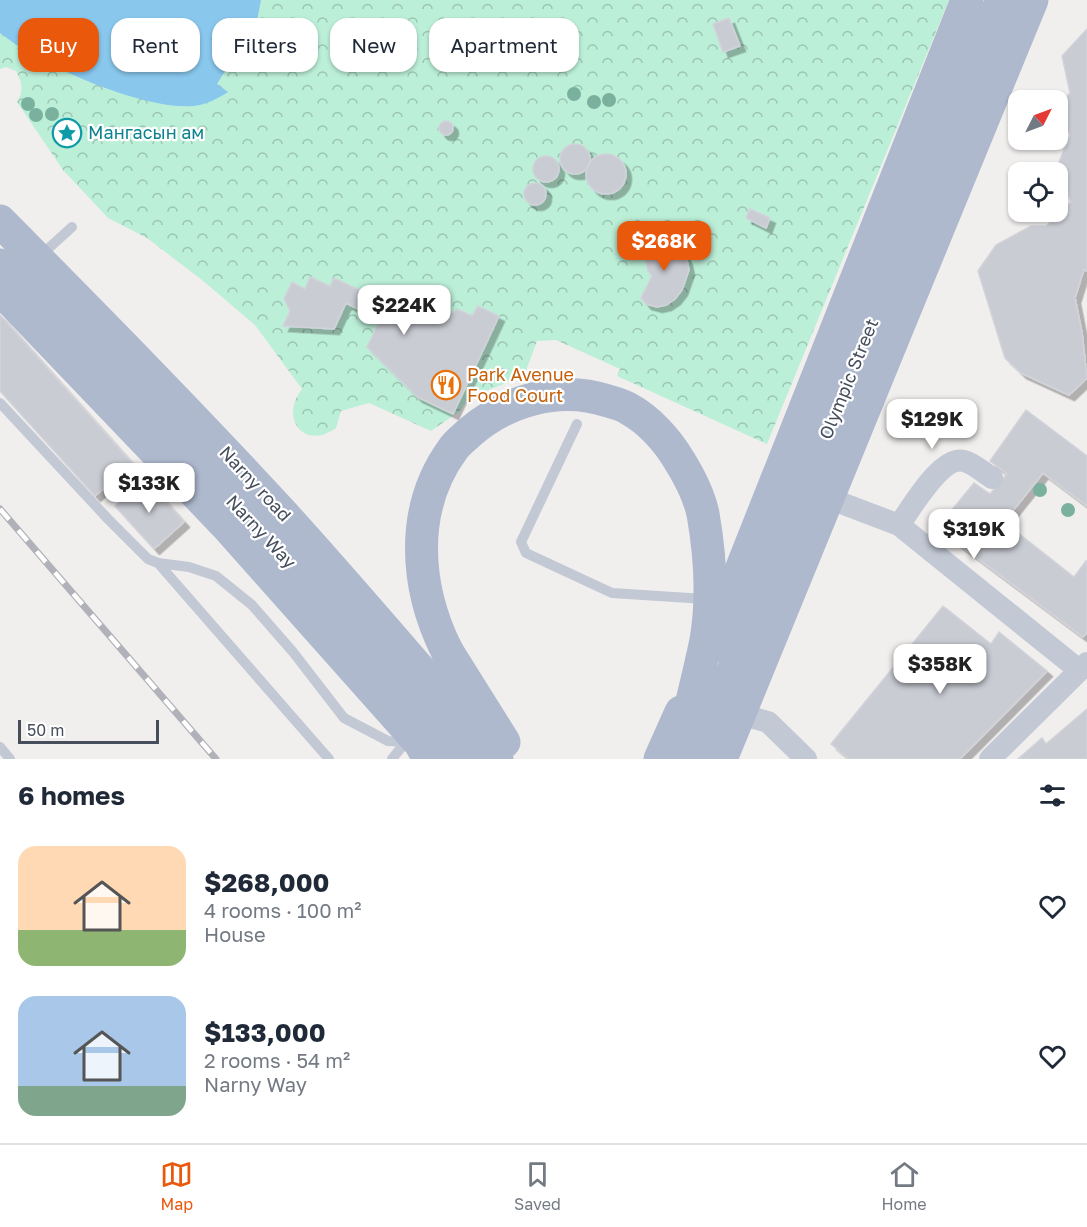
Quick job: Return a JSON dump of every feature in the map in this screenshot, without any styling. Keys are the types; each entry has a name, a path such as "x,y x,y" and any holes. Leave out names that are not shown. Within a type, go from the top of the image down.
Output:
{"main road":[{"path":"660,759 709,652 967,0"},
{"name":"Olympic Street","path":"698,759 1002,0"},
{"path":"720,759 1032,0"},
{"name":"Narny road","path":"0,221 164,386 281,512 370,611 497,759"},
{"name":"Narny Way","path":"0,265 124,386 260,530 392,677 421,740 461,759"},
{"path":"0,290 226,525 420,743 421,740"},
{"path":"515,759 447,651 435,627 427,600 421,552 424,510 436,477 454,447 480,424 511,405 543,396 571,394 600,399 628,408 652,426 671,446 690,477 702,511 710,590 706,638 678,759"},
{"path":"729,597 752,623 762,626 777,616"},
{"path":"709,652 729,642 743,645 756,671"}],"street":[{"path":"899,525 932,480 944,466 953,461 965,460 992,478"},
{"path":"828,498 899,525 1083,667 990,759"},
{"path":"739,714 768,722 806,759"}],"lane":[{"path":"37,258 72,227"},
{"path":"0,403 147,558 158,563 189,567 216,576 252,605 293,652 344,718 388,741 421,740"},
{"path":"577,424 521,543 526,553 612,593 716,600 729,597"},
{"path":"158,563 329,759"},
{"path":"396,757 421,740"},
{"path":"0,747 10,759"}],"green space":[{"path":"0,0 949,0 767,444 617,376 620,369 556,340 537,341 524,376 468,398 460,411 431,431 369,403 341,411 336,428 324,434 314,436 305,433 298,428 293,411 302,389 255,325 147,238 108,218 63,170 17,102 21,94 21,87 16,71 6,67 0,69"}],"water":[{"path":"0,0 261,0 257,18 212,18 212,72 224,72 217,84 228,92 212,101 194,106 155,103 110,90 67,72 99,72 99,18 18,18 18,46 0,33"}],"building":[{"path":"729,18 740,46 723,52 713,24"},
{"path":"1087,29 1087,271 1084,269 1075,298 1087,378 1069,395 1021,373 1005,358 978,271 996,245 1031,226 1046,226 1050,222 1068,222 1068,205 1071,202 1068,194 1068,162 1059,162 1064,150 1068,150 1070,135 1068,95 1070,93 1062,56"},
{"path":"443,121 449,121 453,128 449,135 443,135 439,131 439,125"},
{"path":"575,144 585,149 590,159 585,169 575,174 565,169 560,159 565,149"},
{"path":"606,154 620,160 626,174 620,188 606,194 592,188 586,174 592,160"},
{"path":"546,156 555,160 559,169 555,178 546,182 537,178 533,169 537,160"},
{"path":"535,183 543,186 546,194 543,202 535,205 527,202 524,194 527,186"},
{"path":"750,209 770,218 766,228 746,218"},
{"path":"664,240 682,250 689,270 682,290 675,299 666,305 657,307 646,304 641,298 652,276 639,248 646,242"},
{"path":"310,277 330,286 334,278 393,306 402,288 454,313 457,309 472,316 478,306 499,316 453,414 417,397 367,347 380,320 346,303 334,329 283,326 290,311 284,299 292,282 305,289"},
{"path":"0,315 132,463 95,496 0,391"},
{"path":"1026,410 1087,456 1087,506 1043,473 1004,522 1074,577 1087,562 1087,633 1083,637 937,528 974,483 990,494 1007,474 990,461"},
{"path":"145,478 184,522 154,549 115,506"},
{"path":"943,606 991,644 999,632 1047,671 960,759 849,759 831,744"},
{"path":"1087,709 1087,759 1018,759 1042,738 1046,744"}],"railway":[{"path":"0,509 216,759"}],"place":[{"name":"Мангасын ам","path":"67,133"},
{"name":"Park Avenue Food Court","path":"446,385"}]}
